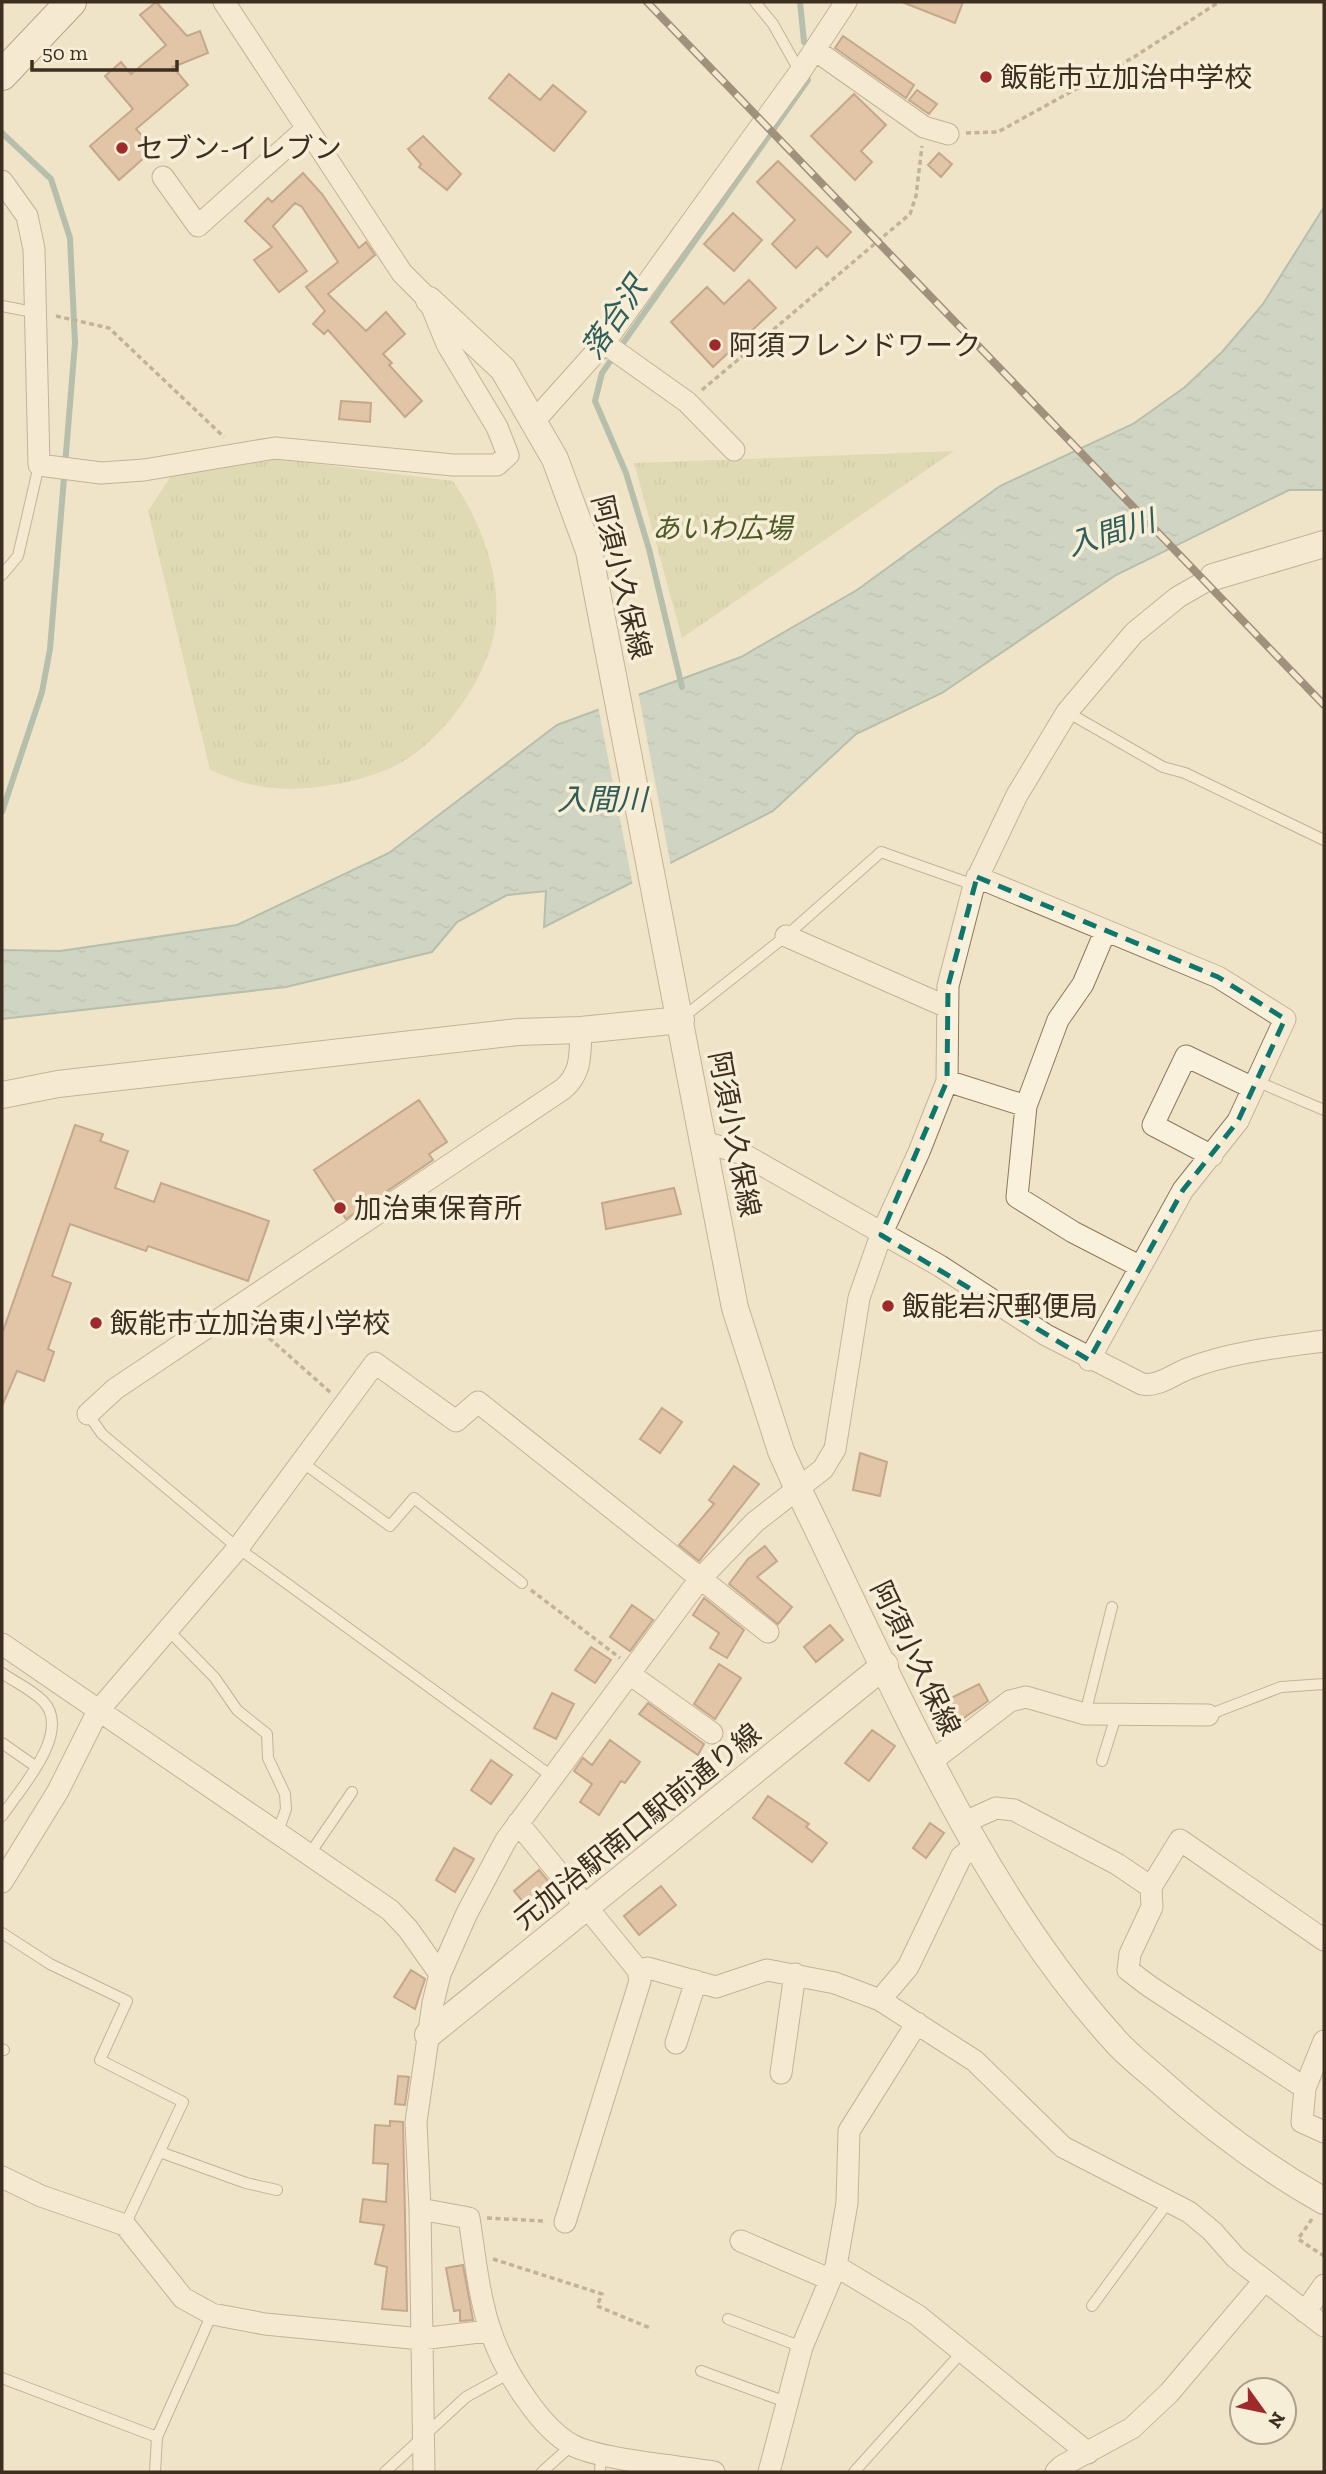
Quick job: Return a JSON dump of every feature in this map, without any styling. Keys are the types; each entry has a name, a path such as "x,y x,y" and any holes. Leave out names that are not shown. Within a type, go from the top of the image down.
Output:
{"main road":[{"path":"2,75 71,2"}],"street":[{"name":"阿須小久保線","path":"224,2 402,273 503,369 535,420 572,499 589,551 604,623 735,1308 781,1451 932,1761 970,1834 1034,1940 1112,2039 1195,2113 1275,2174 1324,2201"},
{"path":"535,420 613,348 846,2"},
{"path":"815,50 924,127 948,134"},
{"path":"163,177 198,226 306,129"},
{"path":"2,181 27,216 34,249 33,312 46,467 90,472 144,470 275,448 453,465 497,465 508,455 497,427 447,344 429,300"},
{"path":"613,348 687,402 734,450"},
{"path":"424,2472 416,2122 440,1974 467,1913 518,1823 699,1580 755,1522 823,1469 840,1434 859,1298 881,1235 919,1152 947,1081 947,1006 955,951 976,881 1017,795 1067,712 1134,633 1178,597 1213,577 1324,544"},
{"path":"976,881 1219,977 1285,1019 1238,1121 1183,1190 1089,1360"},
{"path":"1105,932 1083,984 1059,1020 1026,1106 1017,1197 1073,1232 1139,1266"},
{"path":"786,936 947,1006"},
{"path":"2,1095 58,1084 518,1032 582,1030 681,1020"},
{"path":"88,1414 115,1389 563,1089 573,1080 580,1064 582,1030"},
{"path":"1212,1156 1153,1125 1186,1056 1255,1085"},
{"path":"947,1081 1026,1106"},
{"path":"705,1142 743,1154 881,1235 940,1266 1089,1360 1148,1385 1189,1368 1265,1348 1324,1341"},
{"path":"2,1882 58,1791 98,1711 238,1548 375,1363 456,1421 478,1402 699,1580 768,1632"},
{"path":"2,1644 390,1910 408,1929 440,1974"},
{"name":"元加治駅南口駅前通り線","path":"428,2035 885,1665"},
{"path":"633,1672 712,1733"},
{"path":"932,1761 1010,1701 1026,1697 1085,1714 1208,1715"},
{"path":"880,2000 908,1967 970,1834 996,1808 1014,1810 1117,1864 1151,1887"},
{"path":"518,1823 638,1970 640,1981 565,2222"},
{"path":"1305,2088 1128,1970 1130,1954 1152,1907 1151,1887 1180,1840 1324,1940"},
{"path":"638,1970 648,1968 716,1987 767,1970 835,1983 880,2000 975,2062 1063,2147 1169,2201 1212,2231 1236,2258 1324,2326"},
{"path":"781,2073 795,1974"},
{"path":"677,2043 696,1982"},
{"path":"769,2472 802,2347 832,2273 847,2203 849,2131 917,2023"},
{"path":"1324,2041 1305,2088 1302,2122 1324,2132"},
{"path":"2,2177 41,2196 125,2225 183,2298 212,2314 265,2324 421,2339 488,2331"},
{"path":"420,2209 469,2218 488,2331 508,2374 540,2418 572,2445 601,2463 714,2472"},
{"path":"741,2241 832,2273 917,2315 1088,2453"},
{"path":"1056,2472 1132,2428 1264,2281"},
{"path":"1305,2312 1324,2285"}],"lane":[{"path":"755,2 774,24 800,72"},
{"path":"2,306 33,312"},
{"path":"2,575 18,556 46,467"},
{"path":"1067,712 1163,767 1185,773 1324,840"},
{"path":"681,1020 786,936 881,852 976,881"},
{"path":"1255,1085 1324,1110"},
{"path":"88,1414 102,1434 238,1548 553,1777"},
{"path":"303,1463 390,1526 414,1498 522,1583"},
{"path":"1085,1714 1112,1607"},
{"path":"167,1629 215,1678 237,1710 267,1734 268,1758 285,1794 286,1809 277,1834"},
{"path":"2,1673 43,1701 52,1715 54,1732 3,1813"},
{"path":"1208,1715 1281,1687 1324,1684"},
{"path":"1102,1761 1116,1716"},
{"path":"2,1743 35,1766"},
{"path":"309,1856 352,1792"},
{"path":"2,1933 50,1964 127,2001 100,2060 183,2102 125,2225"},
{"path":"160,2152 246,2183 277,2190"},
{"path":"1092,2306 1169,2201"},
{"path":"155,2472 157,2437 212,2314"},
{"path":"728,2319 802,2347"},
{"path":"854,2472 962,2352"},
{"path":"701,2371 786,2402"},
{"path":"385,2472 466,2398 508,2374"},
{"path":"2,2378 157,2437"},
{"path":"542,2472 572,2445"}],"path":[{"path":"948,134 998,132 1134,57 1219,2"},
{"path":"687,402 910,214 916,196 924,127"},
{"path":"59,317 109,328 223,436 237,455"},
{"path":"236,1308 284,1354 344,1404"},
{"path":"522,1583 633,1672"},
{"path":"1324,2201 1298,2239 1324,2256"},
{"path":"469,2218 565,2222"},
{"path":"474,2253 602,2294 597,2306 650,2328"}],"highlighted area":[{"path":"977,877 1218,977 1285,1019 1238,1121 1183,1190 1089,1360 881,1235 947,1081 948,986"}],"green space":[{"name":"あいわ広場","path":"954,451 682,638 634,463"},
{"path":"277,459 453,481 480,530 491,565 495,584 495,631 490,650 473,687 449,721 419,750 394,766 353,781 284,789 241,782 210,770 148,511 171,476"}],"water":[{"name":"入間川","path":"1324,207 1324,490 1289,490 1116,575 942,693 856,734 773,811 544,927 546,891 507,895 457,922 432,952 286,987 2,1019 2,950 60,951 237,925 389,853 557,725 741,657 857,590 1000,486 1133,424 1185,387 1222,352 1263,304"}],"pier":[{"path":"638,691 671,867 633,886 598,706"}],"building":[{"path":"156,2 187,36 200,31 208,53 173,67 188,85 136,129 154,149 119,180 90,146 133,109 105,76 121,62 131,74 166,45 140,15"},
{"path":"902,2 963,2 955,23"},
{"path":"843,36 914,85 906,98 835,48"},
{"path":"509,74 540,100 553,85 586,112 554,151 489,98"},
{"path":"917,90 937,104 929,114 909,100"},
{"path":"854,94 886,125 861,151 872,162 855,180 811,136"},
{"path":"423,136 461,174 447,190 419,167 421,164 408,149"},
{"path":"939,153 952,164 941,177 928,165"},
{"path":"778,161 851,232 827,257 817,247 796,268 772,244 795,220 757,182"},
{"path":"303,173 322,194 359,248 366,242 375,255 328,294 366,331 386,312 405,334 383,354 392,363 389,365 422,401 405,417 328,330 324,334 313,324 325,311 306,287 338,262 302,207 295,203 273,226 307,271 279,292 254,260 272,247 245,221 268,198 272,202"},
{"path":"733,213 762,240 734,271 704,244"},
{"name":"阿須フレンドワーク","path":"749,280 776,308 713,367 671,322 707,287 724,304"},
{"path":"341,401 371,403 370,422 339,419"},
{"path":"419,1100 447,1142 429,1154 433,1160 346,1219 314,1170"},
{"path":"75,1125 103,1134 100,1141 128,1151 115,1188 154,1202 161,1183 269,1221 248,1281 148,1246 146,1251 70,1224 52,1276 71,1283 48,1349 54,1352 44,1381 17,1371 2,1406 2,1334"},
{"path":"674,1188 681,1214 606,1229 602,1203"},
{"path":"662,1408 682,1422 660,1453 640,1439"},
{"path":"860,1453 887,1462 880,1496 853,1490"},
{"path":"734,1466 759,1484 699,1561 679,1545 714,1504 709,1500"},
{"path":"765,1546 777,1561 757,1577 792,1607 778,1624 729,1584 748,1559"},
{"path":"704,1598 744,1630 727,1658 710,1648 719,1633 693,1615"},
{"path":"632,1605 653,1620 630,1651 610,1637"},
{"path":"830,1625 843,1640 816,1662 804,1647"},
{"path":"591,1647 611,1660 595,1683 575,1670"},
{"path":"719,1664 741,1678 715,1719 694,1704"},
{"path":"979,1684 988,1701 951,1727 939,1704"},
{"path":"552,1693 574,1704 556,1739 534,1728"},
{"path":"648,1703 704,1744 698,1755 639,1714"},
{"path":"872,1730 895,1746 869,1781 845,1763"},
{"path":"610,1740 640,1762 625,1783 621,1781 599,1815 580,1802 592,1784 574,1771 583,1758 592,1765"},
{"path":"491,1760 512,1775 491,1804 471,1790"},
{"path":"768,1796 809,1824 806,1827 827,1843 812,1862 753,1818"},
{"path":"930,1823 944,1833 926,1858 913,1848"},
{"path":"454,1848 474,1859 455,1892 436,1880"},
{"path":"539,1870 558,1893 533,1914 514,1891"},
{"path":"661,1886 676,1905 639,1935 624,1916"},
{"path":"411,1970 425,1979 415,2009 394,1997"},
{"path":"398,2076 409,2077 405,2105 395,2104"},
{"path":"390,2121 403,2122 407,2311 382,2309 387,2267 375,2264 384,2225 360,2222 363,2199 386,2202 388,2164 373,2163 375,2125 390,2126"},
{"path":"463,2265 473,2320 460,2321 460,2310 454,2311 446,2268"}],"waterway":[{"name":"落合沢","path":"800,2 804,42"},
{"name":"落合沢","path":"682,687 649,549 626,473 595,401 602,373 808,80"},
{"path":"2,133 51,179 70,238 75,343 50,649 42,692 2,812"}],"railway":[{"path":"647,2 1324,705"}],"place":[{"name":"飯能市立加治中学校","path":"986,77"},
{"name":"セブン-イレブン","path":"122,148"},
{"name":"阿須フレンドワーク","path":"715,345"},
{"name":"加治東保育所","path":"340,1208"},
{"name":"飯能岩沢郵便局","path":"888,1306"},
{"name":"飯能市立加治東小学校","path":"96,1323"}]}
